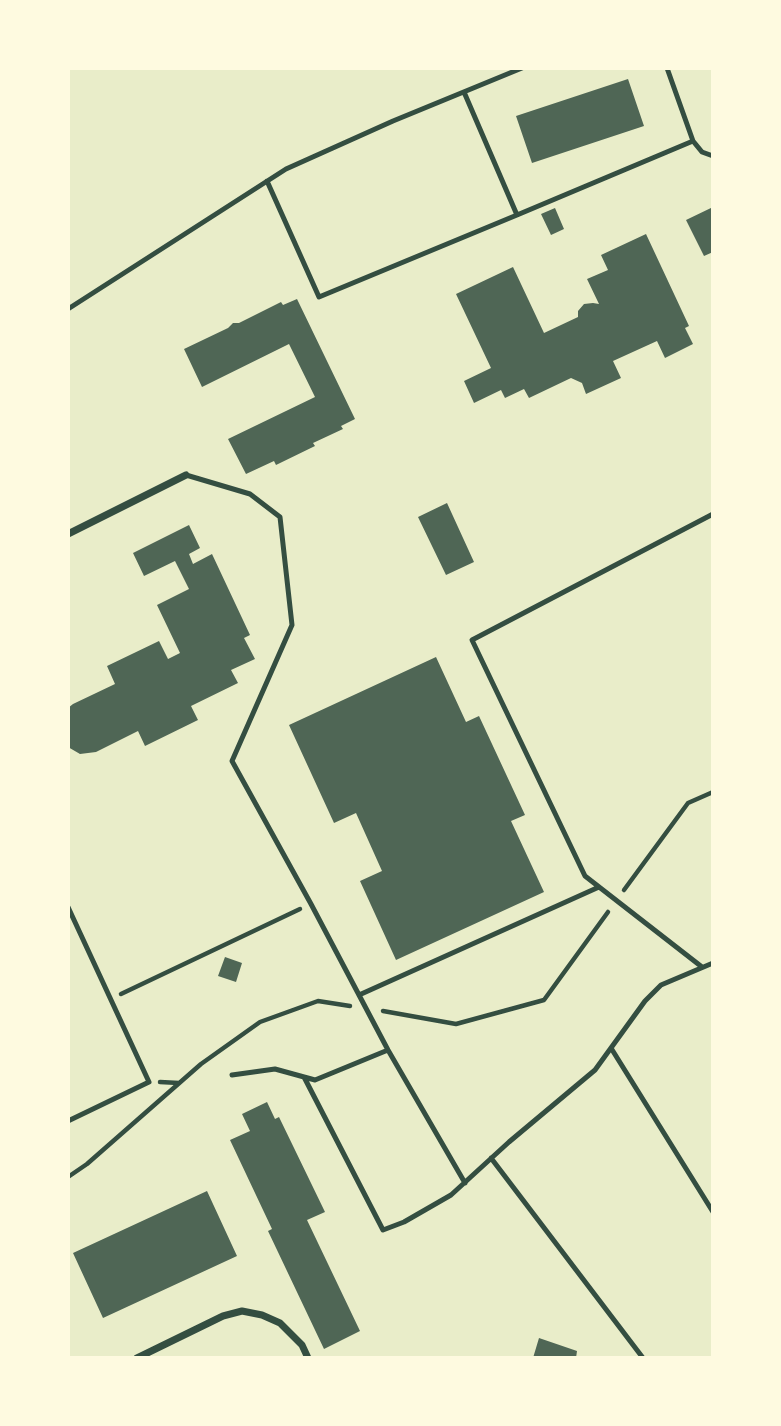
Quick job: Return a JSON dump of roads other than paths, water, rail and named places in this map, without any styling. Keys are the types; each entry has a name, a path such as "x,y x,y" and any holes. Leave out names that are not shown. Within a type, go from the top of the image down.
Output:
{"street":[{"path":"68,534 186,475"},
{"path":"137,1358 223,1316 242,1311 262,1315 280,1324 302,1345 308,1358"}],"lane":[{"path":"68,309 286,169 522,68"},
{"path":"667,68 693,141 702,152 713,156"},
{"path":"464,92 517,215"},
{"path":"267,181 319,298 693,141"},
{"path":"186,475 250,494 280,517 292,625 232,761 388,1050 465,1182"},
{"path":"702,967 585,876 472,640 713,514"},
{"path":"359,995 599,887"},
{"path":"68,907 149,1082 68,1121"},
{"path":"304,1077 383,1230 404,1222 451,1195 595,1070 645,1001 661,985 713,963"},
{"path":"611,1048 713,1212"},
{"path":"232,1075 275,1069 315,1080 388,1050"},
{"path":"491,1158 643,1358"}]}
